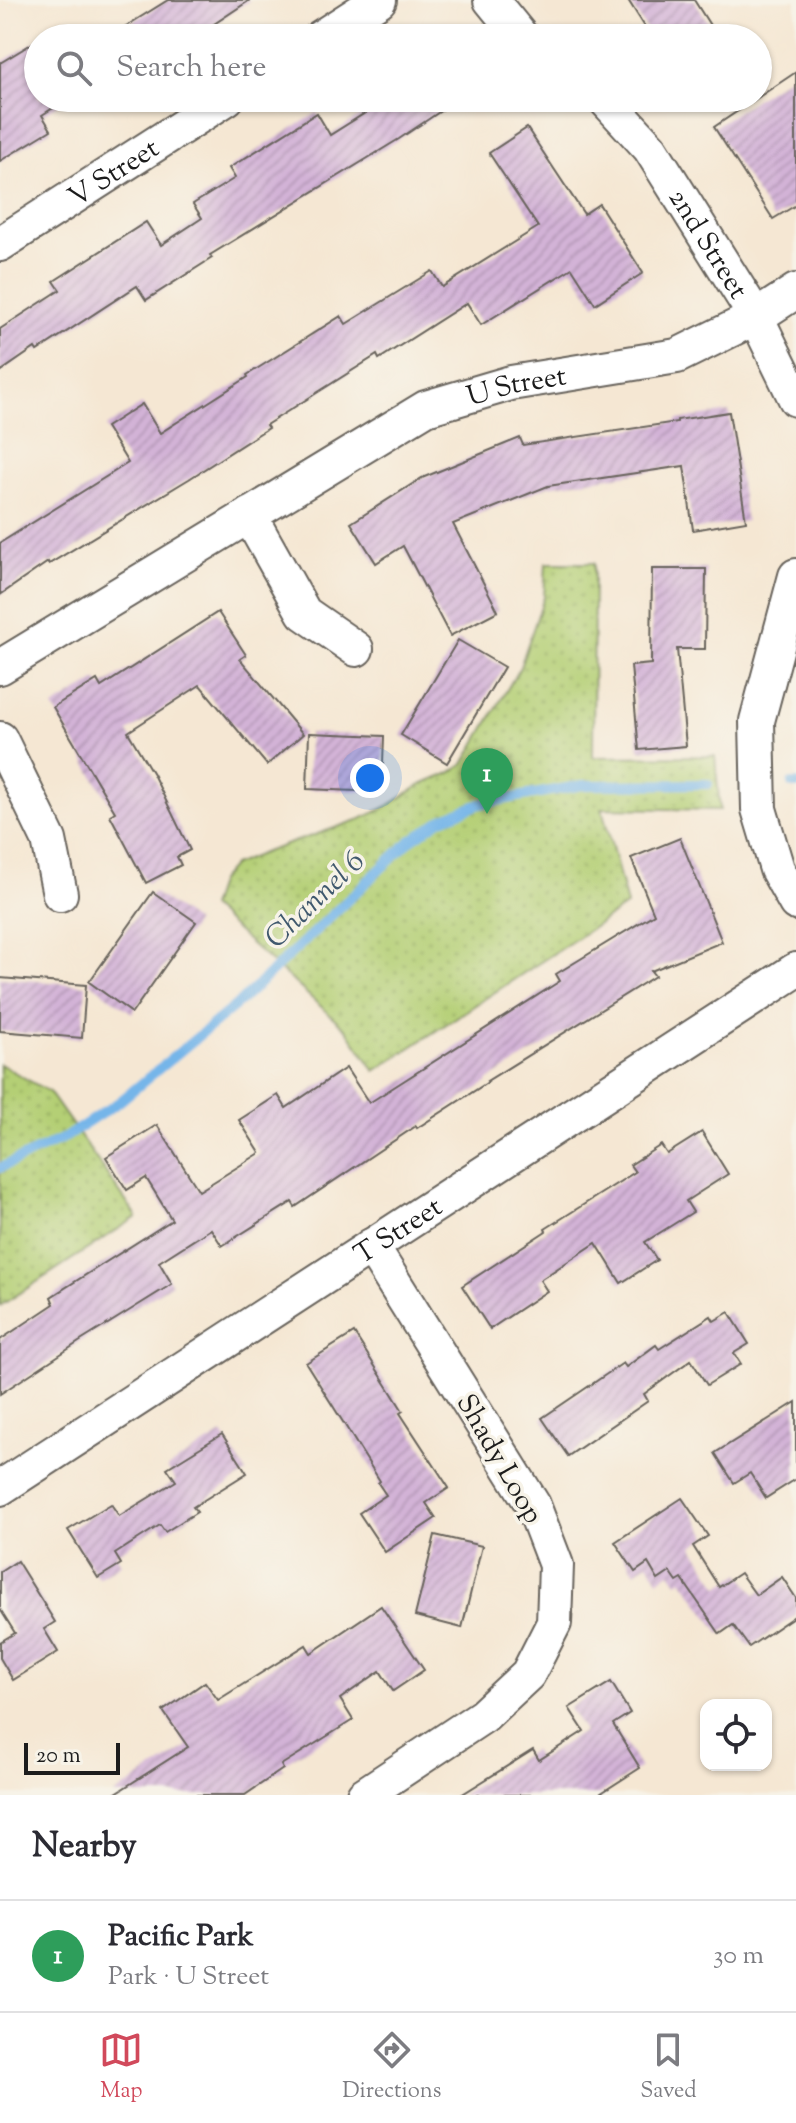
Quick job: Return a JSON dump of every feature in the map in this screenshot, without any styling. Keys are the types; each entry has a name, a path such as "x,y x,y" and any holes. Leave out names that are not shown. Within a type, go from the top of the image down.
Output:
{"street":[{"path":"342,24 379,0"},
{"path":"491,0 511,24"},
{"name":"V Street","path":"0,244 205,112"},
{"name":"2nd Street","path":"617,112 650,148 756,317 796,399"},
{"name":"U Street","path":"0,667 426,408 511,383 677,356 756,317 796,291"},
{"path":"249,515 304,613 356,649"},
{"path":"796,576 757,721 759,809 777,869 796,903"},
{"path":"0,739 49,840 60,894"},
{"name":"T Street","path":"0,1488 796,970"},
{"name":"Shady Loop","path":"364,1795 483,1716 528,1674 554,1623 556,1565 533,1505 371,1246"}],"green space":[{"path":"546,563 594,563 593,757 715,756 720,810 602,808 627,905 375,1071 346,1029 210,907 219,881 233,865 361,819 464,764 520,667 544,597"},
{"path":"0,1064 49,1092 137,1217 0,1306"}],"building":[{"path":"168,0 250,0 214,24 129,24"},
{"path":"628,0 694,0 709,24 643,24"},
{"path":"24,48 24,112 47,112 42,115 51,130 0,161 0,63"},
{"path":"796,72 796,205 773,219 714,127 736,112 772,112 772,88"},
{"path":"367,112 439,112 210,255 212,258 146,300 137,286 0,372 0,329 60,290 54,281 146,222 161,245 202,218 193,204 235,178 229,168 317,113 330,135"},
{"path":"527,128 584,214 599,204 643,273 595,304 572,268 481,325 467,303 379,359 377,355 266,425 268,428 189,479 48,562 0,595 0,543 128,463 106,427 142,404 160,433 341,316 346,324 432,271 442,287 538,227 489,153"},
{"path":"729,412 746,521 693,530 684,466 548,486 453,524 498,611 450,636 403,546 376,563 351,523 422,478 520,438 523,445"},
{"path":"652,569 706,569 705,649 677,649 686,746 639,750 631,666 651,664"},
{"path":"218,612 246,655 240,659 303,734 267,765 200,685 128,732 153,774 190,850 177,857 181,865 146,883 110,815 115,812 53,707 97,680 101,687"},
{"path":"458,640 504,667 447,763 401,735"},
{"path":"309,733 384,736 382,792 307,789"},
{"path":"680,838 722,942 651,971 655,976 416,1126 295,1207 292,1202 222,1246 211,1229 159,1262 172,1284 0,1394 0,1340 54,1304 51,1297 172,1220 146,1178 127,1190 106,1157 157,1125 199,1191 260,1153 239,1120 278,1095 286,1108 346,1068 369,1103 560,981 556,974 654,914 631,858"},
{"path":"153,892 196,922 132,1013 89,982"},
{"path":"0,978 86,985 82,1038 0,1031"},
{"path":"702,1132 728,1174 686,1201 693,1212 645,1242 657,1260 621,1283 596,1243 540,1280 547,1291 490,1329 462,1286 635,1172 630,1165 661,1145 667,1154"},
{"path":"729,1312 749,1344 734,1353 741,1364 707,1385 691,1360 644,1394 648,1401 568,1456 542,1418 623,1363 626,1367 656,1345 659,1349 711,1316 714,1321"},
{"path":"354,1333 403,1411 400,1413 449,1488 426,1503 436,1518 385,1552 359,1513 386,1495 306,1363"},
{"path":"796,1402 796,1479 766,1498 750,1473 734,1483 715,1453"},
{"path":"222,1434 247,1473 193,1507 197,1512 165,1532 160,1525 115,1554 121,1564 98,1578 68,1530 111,1504 119,1516 176,1481 167,1468"},
{"path":"682,1498 708,1536 693,1546 719,1587 740,1573 756,1595 782,1577 796,1598 796,1615 749,1647 733,1625 720,1634 682,1579 677,1582 670,1572 658,1580 648,1563 635,1572 615,1542"},
{"path":"435,1535 482,1546 462,1628 415,1616"},
{"path":"17,1561 55,1622 44,1629 58,1652 13,1680 0,1658 0,1642 15,1633 0,1609 0,1572"},
{"path":"381,1606 424,1670 393,1691 380,1671 340,1699 353,1720 281,1765 283,1769 245,1795 113,1795 188,1747 163,1711 205,1682 218,1700 306,1645 311,1653"},
{"path":"611,1682 630,1713 613,1724 640,1768 598,1795 461,1795 533,1750 539,1760 584,1731 569,1708"}],"waterway":[{"name":"Channel 6","path":"0,1168 66,1137 119,1102 242,1000 410,841 442,819 480,804 583,785 708,784"}],"place":[{"name":"Pacific Park","path":"487,814"}]}
